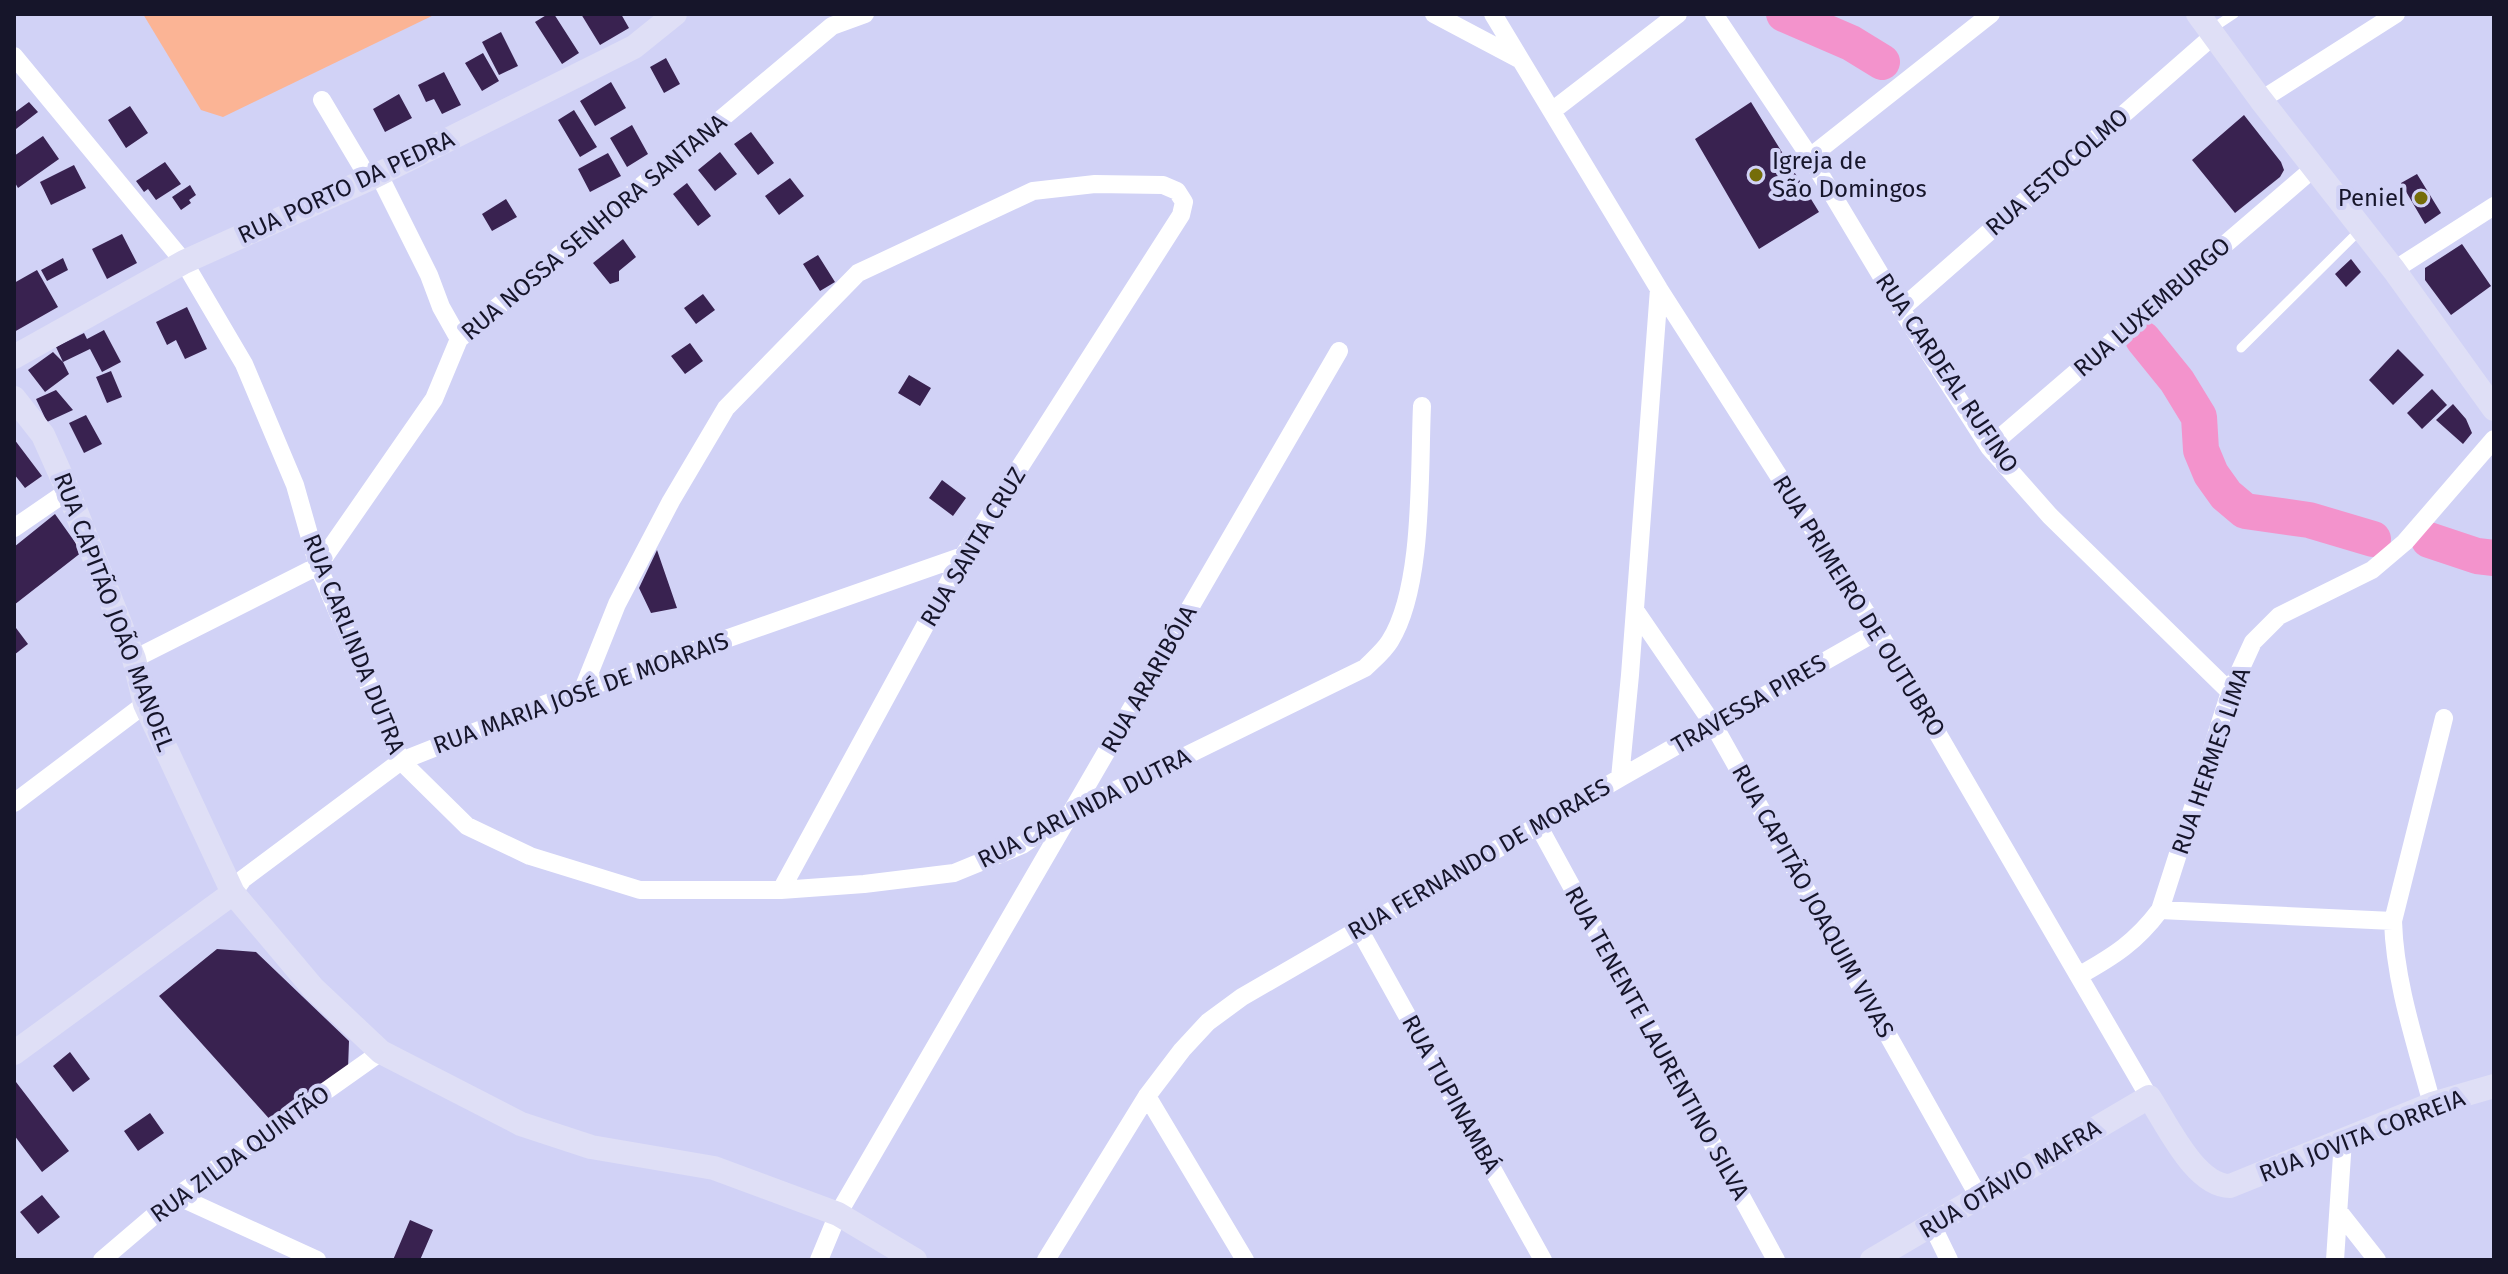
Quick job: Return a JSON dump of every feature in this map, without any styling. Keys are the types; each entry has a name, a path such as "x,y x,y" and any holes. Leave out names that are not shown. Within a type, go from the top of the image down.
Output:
{"main road":[{"name":"RUA PORTO DA PEDRA","path":"14,357 184,262 374,176 634,47 675,14"},
{"path":"2207,27 2394,270 2494,409"},
{"name":"RUA CAPITÃO JOÃO MANOEL","path":"14,398 43,435 68,491 134,659 145,704 233,893 313,988 381,1052 521,1124 591,1147 714,1168 838,1214 915,1260"},
{"path":"14,1053 233,893"},
{"name":"RUA JOVITA CORREIA","path":"2230,1186 2432,1104 2494,1086"},
{"name":"RUA OTÁVIO MAFRA","path":"1872,1260 2149,1097"},
{"name":"RUA PRIMEIRO DE OUTUBRO","path":"2149,1097 2200,1174 2221,1186 2230,1186"}],"street":[{"name":"RUA NOSSA SENHORA SANTANA","path":"318,566 434,399 459,339 829,20 865,14"},
{"path":"1434,14 1519,59"},
{"name":"RUA PRIMEIRO DE OUTUBRO","path":"1493,14 1659,289 1878,631 2149,1097"},
{"path":"1552,111 1678,14"},
{"name":"RUA CARDEAL RUFINO","path":"1714,14 1810,157 1901,309 1989,447 2050,516 2230,692"},
{"path":"1810,157 1991,14"},
{"path":"2261,100 2396,14"},
{"name":"RUA ESTOCOLMO","path":"1901,309 2207,27"},
{"name":"RUA CARLINDA DUTRA","path":"14,56 184,262 244,364 295,485 318,566 401,761 467,826 530,856 640,890 781,890 954,873 1022,845 1071,812 1365,668 1390,642 1407,605 1414,562 1422,406"},
{"path":"322,100 411,236 441,307 459,339"},
{"name":"RUA LUXEMBURGO","path":"1989,447 2314,168"},
{"name":"RUA SANTA CRUZ","path":"583,689 617,604 671,501 726,408 858,273 1033,191 1095,184 1163,185 1177,191 1184,202 1181,215 963,556 781,890"},
{"path":"2394,270 2494,206"},
{"name":"RUA FERNANDO DE MORAES","path":"1046,1260 1147,1096 1208,1022 1242,997 1620,778 1659,289"},
{"name":"RUA ARARIBÓIA","path":"819,1260 838,1214 1339,351"},
{"name":"RUA HERMES LIMA","path":"2080,975 2120,953 2142,933 2160,910 2230,692 2253,642 2279,616 2372,570 2405,542 2494,439"},
{"path":"14,528 68,491"},
{"name":"RUA MARIA JOSÉ DE MOARAIS","path":"233,893 243,879 401,761 583,689 963,556"},
{"path":"134,659 318,566"},
{"name":"RUA CAPITÃO JOAQUIM VIVAS","path":"1635,610 1713,724 1979,1197"},
{"name":"TRAVESSA PIRES","path":"1620,778 1878,631"},
{"path":"14,803 145,704"},
{"path":"2432,1104 2400,985 2393,921 2444,718"},
{"name":"RUA TENENTE LAURENTINO SILVA","path":"1538,825 1776,1260"},
{"path":"2160,910 2393,921"},
{"name":"RUA TUPINAMBÁ","path":"1359,929 1543,1260"},
{"name":"RUA ZILDA QUINTÃO","path":"102,1260 177,1196 381,1052"},
{"path":"1147,1096 1245,1260"},
{"path":"2335,1260 2343,1140"},
{"path":"177,1196 317,1260"},
{"path":"2340,1213 2377,1260"},
{"path":"1932,1225 1949,1260"}],"lane":[{"path":"2207,27 2234,14"},
{"path":"2241,348 2361,229"}],"shaded area":[{"path":"143,14 436,14 223,117 201,110"}],"building":[{"path":"554,14 579,53 562,64 535,22"},
{"path":"581,14 621,14 629,28 600,45"},
{"path":"501,32 518,66 499,75 482,42"},
{"path":"483,53 499,81 482,91 465,63"},
{"path":"666,58 680,84 664,93 650,67"},
{"path":"444,72 461,105 442,114 434,99 426,102 418,85"},
{"path":"611,82 626,108 595,126 580,101"},
{"path":"399,94 412,118 385,132 373,109"},
{"path":"29,102 38,112 16,129 14,113"},
{"name":"Igreja de São Domingos","path":"1751,102 1819,212 1759,249 1695,139"},
{"path":"130,106 148,133 126,148 108,120"},
{"path":"574,110 597,147 580,157 558,120"},
{"path":"2244,115 2284,170 2280,177 2235,213 2192,160"},
{"path":"632,125 648,154 627,167 610,138"},
{"path":"751,132 774,163 758,175 734,144"},
{"path":"43,136 59,159 18,188 14,181 14,156"},
{"path":"720,152 737,174 715,191 698,170"},
{"path":"608,153 621,176 590,192 578,169"},
{"path":"165,162 181,184 156,200 148,189 144,192 136,181"},
{"path":"74,165 86,188 51,205 40,182"},
{"name":"Peniel","path":"2417,174 2441,213 2425,224 2401,183"},
{"path":"790,178 804,196 779,215 765,196"},
{"path":"687,183 711,216 698,226 673,194"},
{"path":"190,185 196,195 181,210 172,197"},
{"path":"506,199 517,217 492,231 482,214"},
{"path":"122,234 137,263 107,279 92,249"},
{"path":"623,239 636,257 619,271 619,281 610,284 593,263"},
{"path":"2462,244 2491,286 2451,315 2425,280 2425,268"},
{"path":"818,255 835,282 820,291 803,264"},
{"path":"63,258 68,270 47,281 41,270"},
{"path":"2351,259 2361,272 2346,287 2335,274"},
{"path":"37,270 58,307 14,332 14,283"},
{"path":"703,294 715,310 696,324 684,308"},
{"path":"187,307 207,349 185,359 176,340 167,345 156,322"},
{"path":"104,330 121,362 102,372 90,349 63,362 56,347 84,333 87,339"},
{"path":"690,343 703,361 685,374 671,356"},
{"path":"2398,349 2424,375 2393,405 2369,380"},
{"path":"53,352 69,374 45,392 28,370"},
{"path":"111,371 122,397 107,403 96,377"},
{"path":"909,375 931,388 920,406 898,393"},
{"path":"2432,389 2447,405 2422,429 2407,413"},
{"path":"56,390 73,410 47,422 36,399"},
{"path":"2453,404 2466,419 2472,433 2463,444 2436,420"},
{"path":"86,415 102,444 84,453 69,423"},
{"path":"14,439 42,476 25,488 14,474"},
{"path":"942,480 966,498 953,516 929,498"},
{"path":"55,514 82,552 14,605 14,547"},
{"path":"657,550 677,608 651,613 639,588"},
{"path":"14,629 28,644 14,655"},
{"path":"217,949 256,952 349,1041 348,1069 273,1123 159,996"},
{"path":"70,1052 90,1079 73,1092 53,1066"},
{"path":"16,1082 69,1151 42,1172 14,1135"},
{"path":"150,1113 164,1133 138,1151 124,1131"},
{"path":"42,1195 60,1217 38,1234 20,1212"},
{"path":"410,1220 433,1230 420,1260 393,1260"}],"waterway":[{"path":"1784,14 1851,43 1882,62"},
{"path":"2143,339 2177,381 2199,417 2201,450 2211,474 2226,495 2245,511 2309,520 2373,539"},
{"path":"2429,540 2477,556 2494,558"}],"place":[{"name":"Igreja de São Domingos","path":"1756,175"},
{"name":"Peniel","path":"2421,198"}]}
